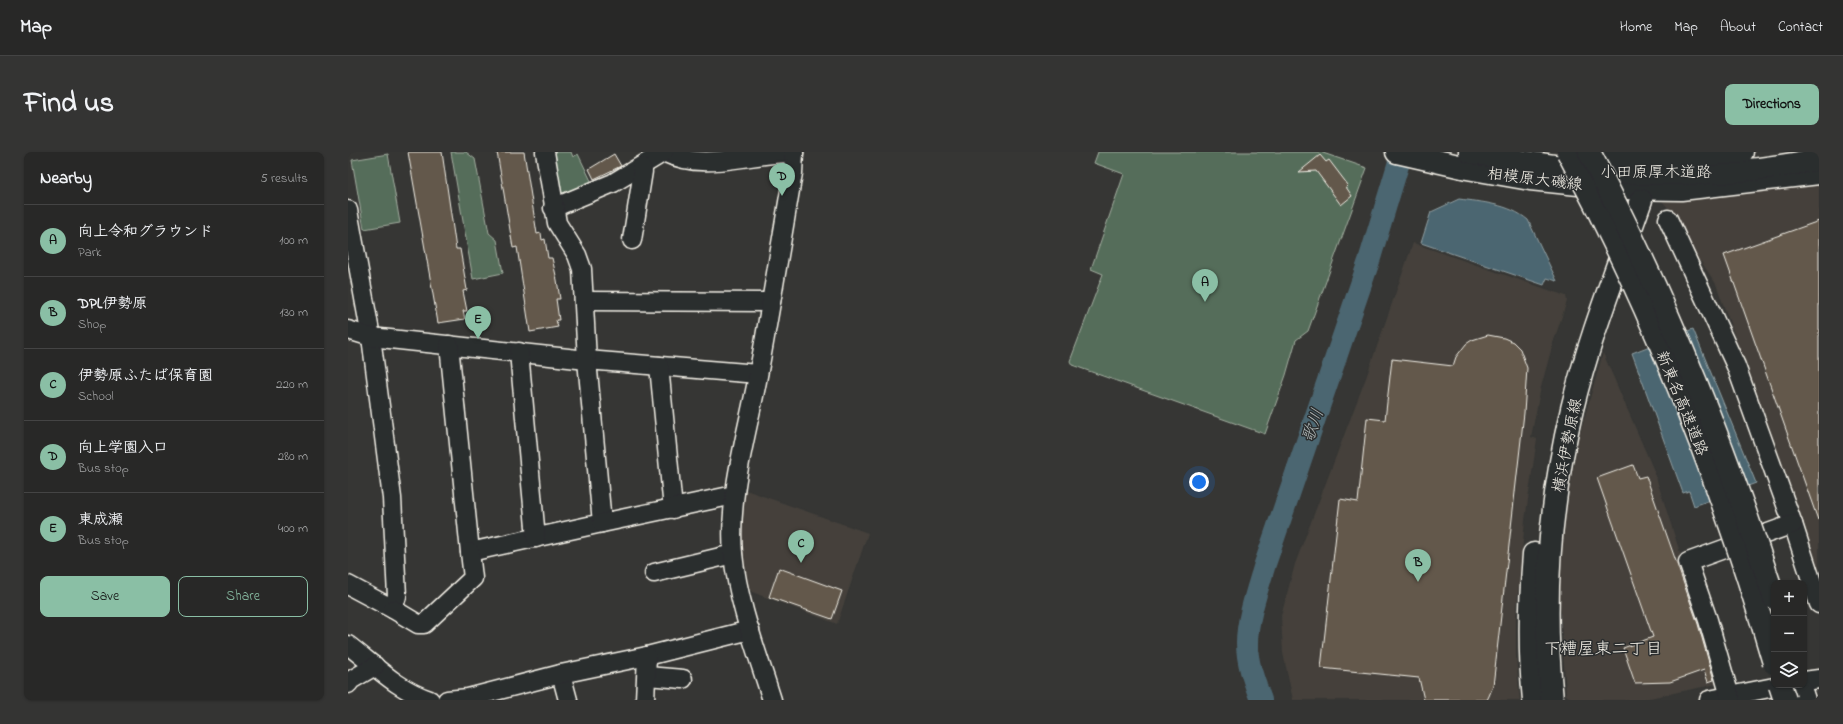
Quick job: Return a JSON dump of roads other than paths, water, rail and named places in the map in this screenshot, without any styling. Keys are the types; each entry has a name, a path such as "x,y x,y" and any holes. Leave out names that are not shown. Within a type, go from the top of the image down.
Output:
{"main road":[{"name":"相模原大磯線","path":"1397,152 1427,160 1530,179 1617,188 1681,188 1819,173"},
{"name":"小田原厚木道路","path":"1470,152 1512,160 1586,170 1643,174 1706,173 1760,168 1819,159"},
{"name":"新東名高速道路","path":"1568,152 1632,281 1680,392 1724,506 1756,601 1771,653"},
{"name":"小田原厚木道路","path":"1577,152 1649,157 1704,156 1742,152"},
{"name":"新東名高速道路","path":"1589,152 1648,271 1696,381 1736,486 1771,589"},
{"name":"横浜伊勢原線","path":"1534,700 1530,652 1530,605 1544,474 1576,346 1634,200 1572,408 1558,477 1549,552 1547,583 1548,639 1552,700"},
{"path":"1781,688 1785,700"},
{"path":"1800,688 1804,700"}],"street":[{"path":"544,152 553,208 557,223 577,255 582,269 587,360 602,523"},
{"path":"553,208 613,182 641,167 664,152 689,161 715,162 781,152 794,152 793,173 771,302 734,495 734,554 741,599 772,700"},
{"path":"632,240 643,171 641,167"},
{"path":"348,210 351,246 371,338 392,498 397,596 393,609"},
{"path":"1668,219 1736,366 1793,524 1819,604"},
{"path":"584,301 771,302"},
{"path":"348,330 371,338 587,360 758,374"},
{"path":"348,585 418,624 424,624 473,578 449,345"},
{"path":"519,352 536,538"},
{"path":"660,366 673,509"},
{"path":"470,552 734,495"},
{"path":"1731,698 1708,620 1688,562 1793,524"},
{"path":"662,568 734,554"},
{"path":"447,700 468,698 561,674 647,656 750,630"},
{"path":"348,645 405,689 430,700"},
{"path":"645,700 647,656"},
{"path":"348,684 351,680 375,666"},
{"path":"561,674 568,700"},
{"path":"647,676 683,679"},
{"path":"1807,681 1819,679"},
{"path":"1709,700 1731,698 1772,688"}],"water":[{"path":"1459,199 1504,207 1528,220 1557,281 1547,278 1544,285 1421,243 1431,212"},
{"path":"1693,329 1756,483 1694,506 1689,491 1683,493 1632,353"}],"waterway":[{"name":"歌川","path":"1261,700 1251,672 1247,650 1247,634 1253,604 1265,564 1369,261 1402,152"}],"place":[{"name":"向上学園入口","path":"782,196"},
{"name":"向上令和グラウンド","path":"1205,302"},
{"name":"東成瀬","path":"478,339"},
{"name":"伊勢原ふたば保育園","path":"801,563"},
{"name":"DPL伊勢原","path":"1418,582"}],"district":[{"name":"下糟屋東二丁目","path":"1603,648"}]}
